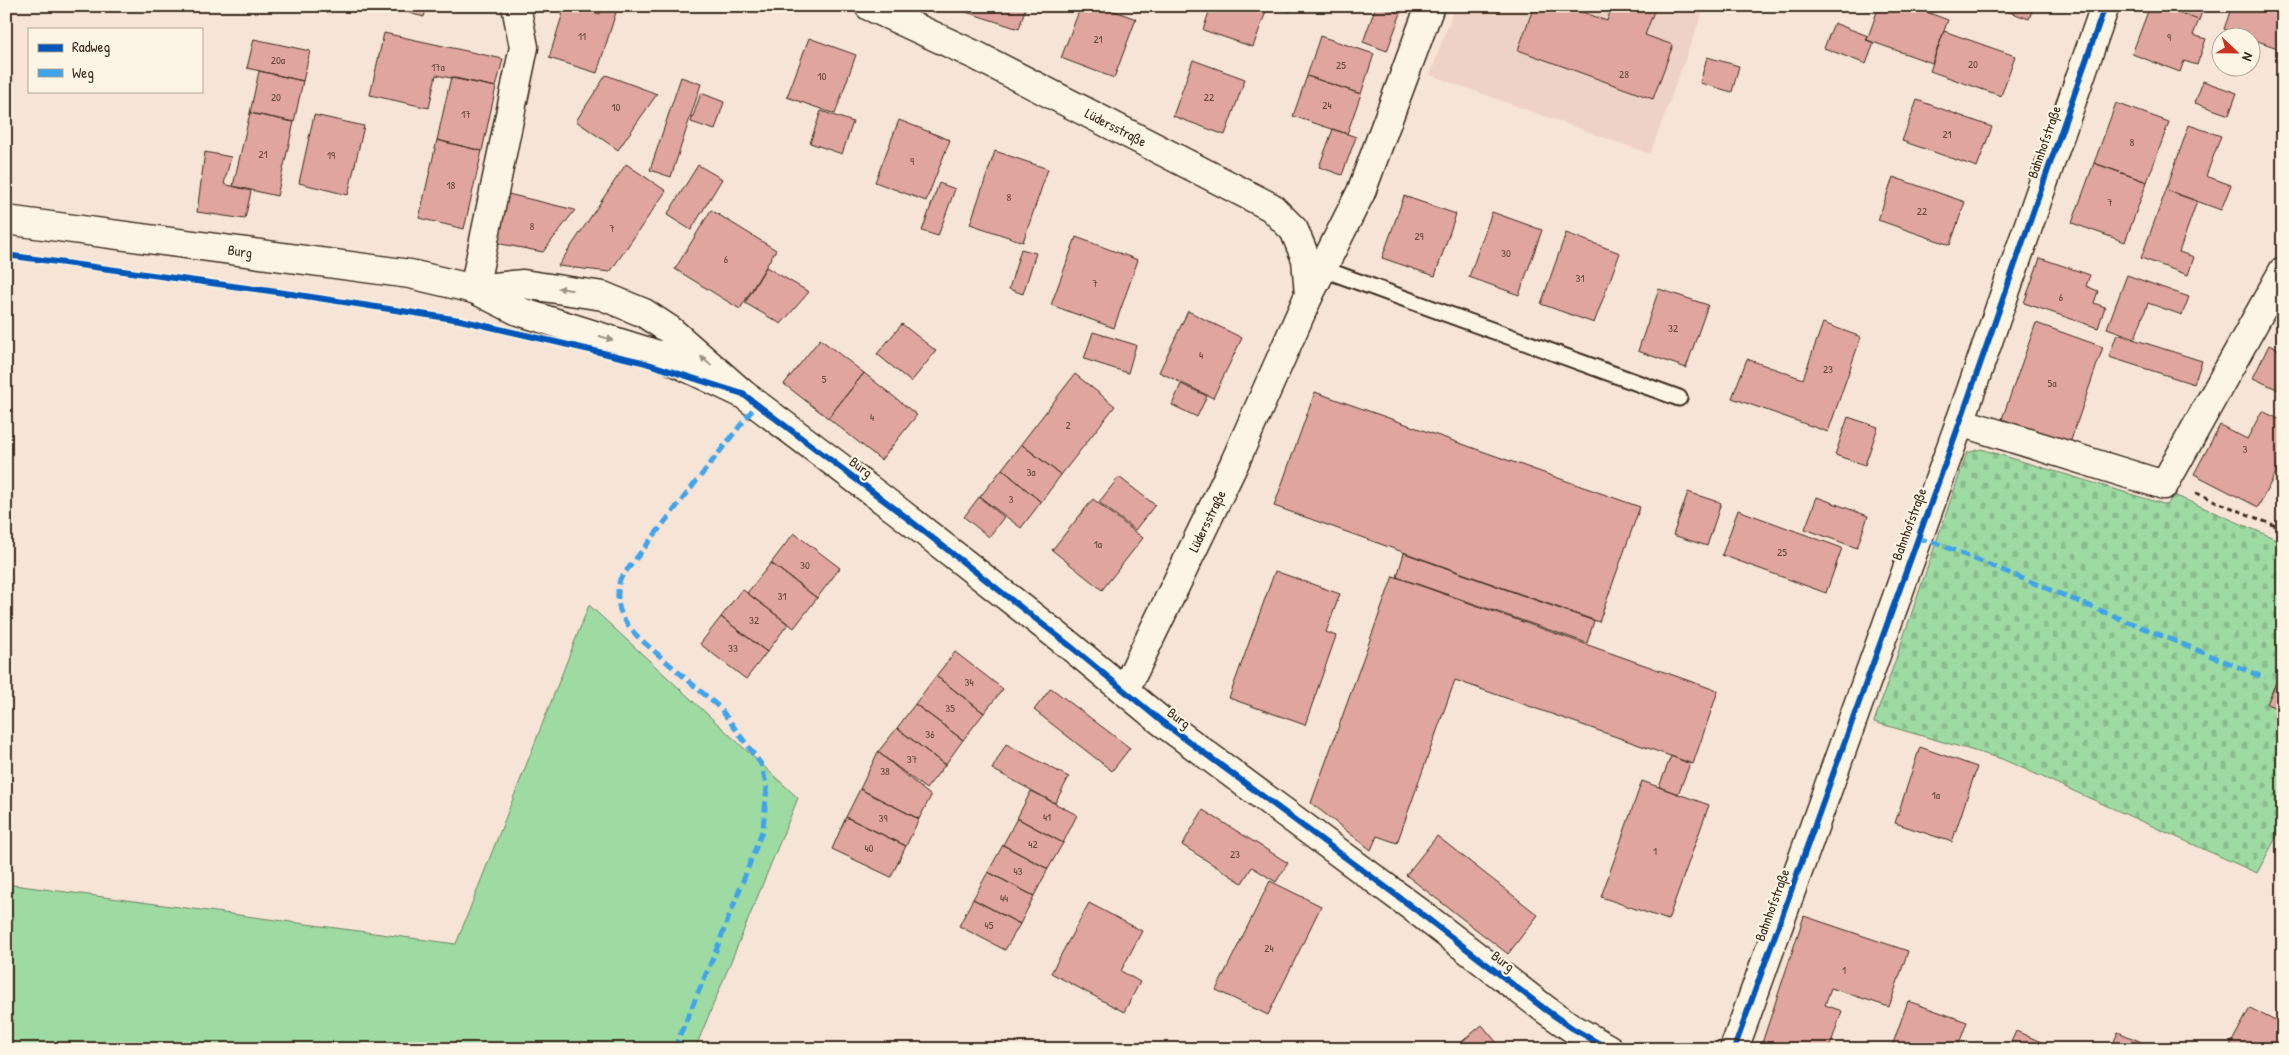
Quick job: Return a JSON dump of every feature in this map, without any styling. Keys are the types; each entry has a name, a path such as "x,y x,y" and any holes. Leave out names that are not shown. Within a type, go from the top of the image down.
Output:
{"street":[{"path":"474,289 524,47 516,6"},
{"name":"Lüdersstraße","path":"869,6 977,56 1272,207 1294,230 1306,259 1309,295"},
{"name":"Lüdersstraße","path":"1125,690 1234,464 1309,295 1361,192 1430,6"},
{"name":"Bahnhofstraße","path":"1734,1049 1960,422 2104,6"},
{"name":"Burg","path":"6,220 410,274 474,289 518,311 664,357 743,394"},
{"path":"1960,422 2164,485 2283,270"},
{"name":"Burg","path":"474,289 523,284 603,296 644,313 670,330 743,394 906,517 1161,720 1411,906 1546,1010 1599,1047"}],"lane":[{"path":"1323,269 1679,398"}],"path":[{"path":"2164,485 2179,486 2283,529"}],"shaded area":[{"path":"1455,6 1705,6 1650,154 1430,75"}],"green space":[{"path":"1981,449 2167,505 2174,495 2283,542 2283,825 2257,873 2002,759 1874,722 1967,453"},
{"path":"589,605 798,798 695,1049 6,1049 6,884 456,944"}],"building":[{"path":"382,6 427,6 424,17"},
{"path":"565,6 575,6 600,14 602,6 618,6 597,73 549,58"},
{"path":"958,6 1026,6 1019,29 957,9"},
{"path":"1081,6 1101,6 1136,19 1114,78 1061,58"},
{"path":"1211,6 1268,6 1253,47 1203,30"},
{"path":"1271,6 1292,6 1290,12"},
{"path":"1376,6 1401,13 1387,51 1363,42"},
{"path":"1534,6 1579,6 1577,10 1607,21 1612,6 1656,6 1645,35 1673,45 1653,99 1518,50"},
{"path":"1879,6 1910,6 1948,20 1932,63 1867,40"},
{"path":"1915,6 1935,6 1933,13"},
{"path":"1992,6 2034,6 2029,19"},
{"path":"2150,6 2162,6 2199,20 2193,35 2206,39 2197,65 2184,61 2180,72 2132,54"},
{"path":"2162,6 2204,6 2199,20"},
{"path":"2232,6 2280,6 2279,10 2283,12 2283,50 2262,43 2262,28 2224,28"},
{"path":"1834,23 1868,36 1866,40 1874,43 1866,64 1824,48"},
{"path":"1944,31 2015,56 2001,96 1930,71"},
{"path":"384,33 503,59 496,87 436,75 429,108 370,95"},
{"path":"1320,36 1374,54 1361,94 1307,76"},
{"path":"809,38 856,55 835,114 787,97"},
{"path":"254,39 310,51 303,81 247,68"},
{"path":"1707,57 1739,66 1732,92 1700,83"},
{"path":"1193,60 1245,79 1225,135 1173,116"},
{"path":"259,71 303,81 294,122 250,113"},
{"path":"606,75 657,94 618,150 576,121"},
{"path":"1307,76 1361,94 1347,134 1293,116"},
{"path":"451,77 496,87 482,151 437,140"},
{"path":"681,77 701,84 671,177 650,170"},
{"path":"2203,81 2237,93 2229,115 2195,103"},
{"path":"701,93 724,102 715,130 691,122"},
{"path":"1917,100 1992,127 1977,167 1902,141"},
{"path":"2116,103 2169,122 2147,182 2094,163"},
{"path":"821,111 853,122 842,154 810,143"},
{"path":"250,113 294,122 277,196 233,186"},
{"path":"314,115 364,126 348,195 299,183"},
{"path":"899,120 950,140 926,201 875,182"},
{"path":"2189,125 2221,136 2206,176 2231,185 2221,210 2166,190"},
{"path":"1333,129 1356,137 1342,175 1319,167"},
{"path":"437,140 482,151 464,229 419,218"},
{"path":"995,151 1048,169 1023,242 970,224"},
{"path":"205,152 231,157 224,184 251,191 245,219 197,212"},
{"path":"2094,163 2147,182 2125,242 2072,223"},
{"path":"626,164 666,191 610,272 558,266"},
{"path":"698,165 722,179 691,230 667,215"},
{"path":"1893,177 1965,202 1950,245 1878,220"},
{"path":"939,183 955,189 938,236 922,231"},
{"path":"2166,190 2197,201 2179,252 2194,257 2188,275 2141,258"},
{"path":"508,194 575,210 543,252 496,243"},
{"path":"1404,196 1456,214 1435,276 1382,258"},
{"path":"711,210 776,250 740,309 675,269"},
{"path":"1492,212 1542,230 1519,295 1469,277"},
{"path":"1566,233 1620,253 1594,323 1541,304"},
{"path":"1076,237 1138,260 1114,328 1051,305"},
{"path":"1021,249 1036,253 1023,294 1009,289"},
{"path":"2040,258 2090,275 2086,286 2098,291 2094,303 2105,307 2098,328 2024,303"},
{"path":"766,267 809,292 781,324 745,303"},
{"path":"2127,275 2189,297 2182,315 2148,303 2135,338 2107,328"},
{"path":"1659,289 1708,305 1686,368 1638,351"},
{"path":"1188,311 1242,338 1213,398 1159,372"},
{"path":"1823,323 1861,337 1828,432 1732,398 1747,359 1803,379"},
{"path":"2036,323 2103,347 2070,443 2002,419"},
{"path":"902,324 936,351 911,382 877,354"},
{"path":"1093,332 1136,345 1128,373 1084,359"},
{"path":"2117,334 2202,361 2194,384 2109,357"},
{"path":"820,339 864,373 828,418 784,384"},
{"path":"2269,345 2283,352 2283,392 2253,378"},
{"path":"864,373 917,415 881,460 828,418"},
{"path":"1075,374 1115,406 1061,475 1021,444"},
{"path":"1181,384 1207,396 1197,417 1172,405"},
{"path":"1315,392 1640,507 1599,622 1274,506"},
{"path":"2262,411 2283,421 2283,459 2258,507 2194,474 2220,425 2247,439"},
{"path":"1848,417 1878,427 1865,465 1835,455"},
{"path":"1021,444 1061,475 1041,502 1002,469"},
{"path":"1002,469 1041,502 1021,528 980,497"},
{"path":"1119,477 1155,505 1135,530 1099,502"},
{"path":"1688,492 1721,503 1707,546 1673,535"},
{"path":"979,497 1004,517 989,537 964,517"},
{"path":"1817,497 1868,516 1857,548 1805,529"},
{"path":"1093,499 1143,538 1102,590 1052,550"},
{"path":"1738,510 1842,548 1826,593 1722,555"},
{"path":"794,533 840,568 817,598 771,563"},
{"path":"1404,553 1594,621 1587,643 1397,577"},
{"path":"771,563 817,598 794,628 747,593"},
{"path":"1275,571 1340,594 1326,632 1336,636 1305,725 1229,698"},
{"path":"1393,576 1718,691 1693,764 1455,680 1397,843 1377,836 1371,850 1311,803"},
{"path":"742,589 788,624 767,652 721,617"},
{"path":"721,617 767,652 746,679 700,644"},
{"path":"955,652 1003,689 984,713 936,676"},
{"path":"2281,670 2283,671 2283,711 2267,704"},
{"path":"936,676 984,713 963,740 915,704"},
{"path":"1051,688 1130,748 1112,771 1034,710"},
{"path":"915,704 963,740 945,765 897,728"},
{"path":"897,728 945,765 926,789 878,752"},
{"path":"1006,744 1069,777 1055,803 992,769"},
{"path":"1920,747 1977,767 1952,842 1895,823"},
{"path":"878,752 931,796 919,819 860,789"},
{"path":"1671,756 1690,764 1678,794 1659,787"},
{"path":"1642,781 1709,805 1668,920 1601,897"},
{"path":"860,789 919,819 906,846 846,817"},
{"path":"1031,791 1077,815 1063,843 1017,818"},
{"path":"1203,810 1288,863 1276,882 1252,867 1242,883 1182,845"},
{"path":"846,817 906,846 891,877 832,849"},
{"path":"1017,818 1063,843 1048,869 1003,845"},
{"path":"1437,836 1538,915 1508,954 1406,875"},
{"path":"1003,845 1048,869 1034,896 988,872"},
{"path":"988,872 1034,896 1020,924 973,899"},
{"path":"1270,881 1321,906 1268,1015 1216,990"},
{"path":"973,899 1020,924 1005,950 959,926"},
{"path":"1089,903 1142,931 1121,971 1140,982 1124,1012 1051,973"},
{"path":"1804,916 1908,951 1889,1007 1831,988 1825,1005 1842,1011 1829,1049 1779,1049 1762,1043"},
{"path":"1908,1001 1967,1022 1957,1049 1891,1049"},
{"path":"2250,1008 2283,1025 2283,1049 2228,1049"},
{"path":"1482,1025 1502,1049 1453,1049"},
{"path":"2016,1031 2057,1049 2008,1049"},
{"path":"2118,1032 2158,1049 2111,1049"}],"marked path":[{"path":"674,1049 715,953 763,829 767,787 761,764 720,708 639,638 628,625 620,612 618,589 620,579 757,404"},
{"path":"1917,538 1936,543 2265,678"}],"cycle path":[{"path":"1734,1049 1960,422 2105,6"},
{"path":"6,255 292,294 460,320 642,362 743,394 898,511 1069,645 1161,721 1411,906 1546,1010 1572,1028 1609,1049"}]}
